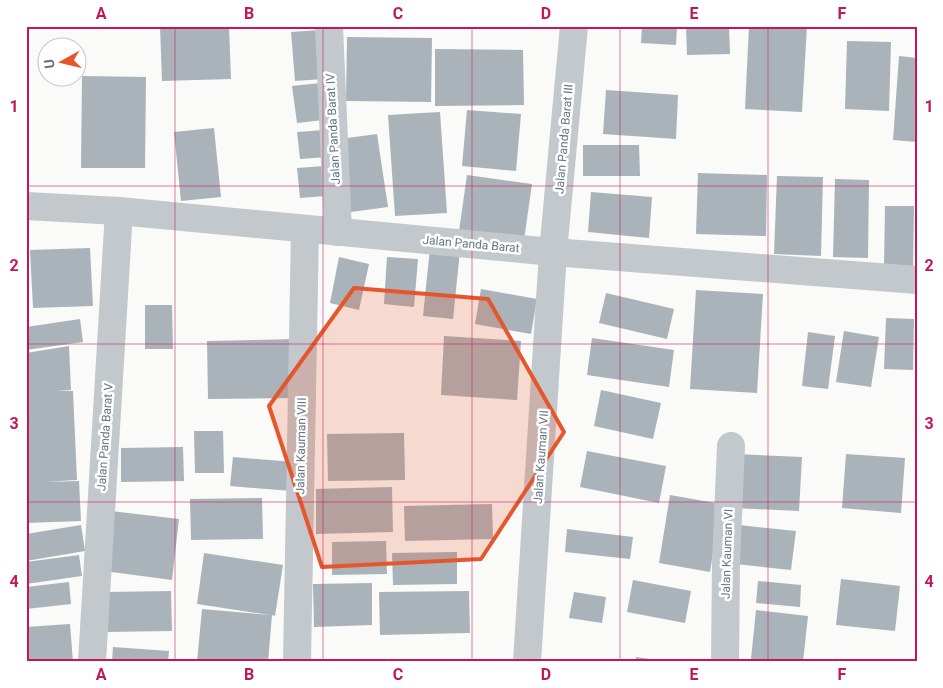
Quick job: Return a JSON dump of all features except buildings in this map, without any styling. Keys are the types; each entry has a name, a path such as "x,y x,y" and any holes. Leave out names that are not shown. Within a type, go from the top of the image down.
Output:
{"street":[{"name":"Jalan Panda Barat IV","path":"329,26 338,232"},
{"name":"Jalan Panda Barat III","path":"553,252 574,26"},
{"name":"Jalan Panda Barat","path":"26,206 119,211 553,252 917,280"},
{"name":"Jalan Panda Barat V","path":"92,662 119,211"},
{"name":"Jalan Kauman VIII","path":"297,662 305,230"},
{"name":"Jalan Kauman VII","path":"526,662 553,252"},
{"name":"Jalan Kauman VI","path":"725,662 726,563 731,446"}],"highlighted area":[{"path":"354,288 488,299 564,432 481,559 322,567 269,406"}]}
